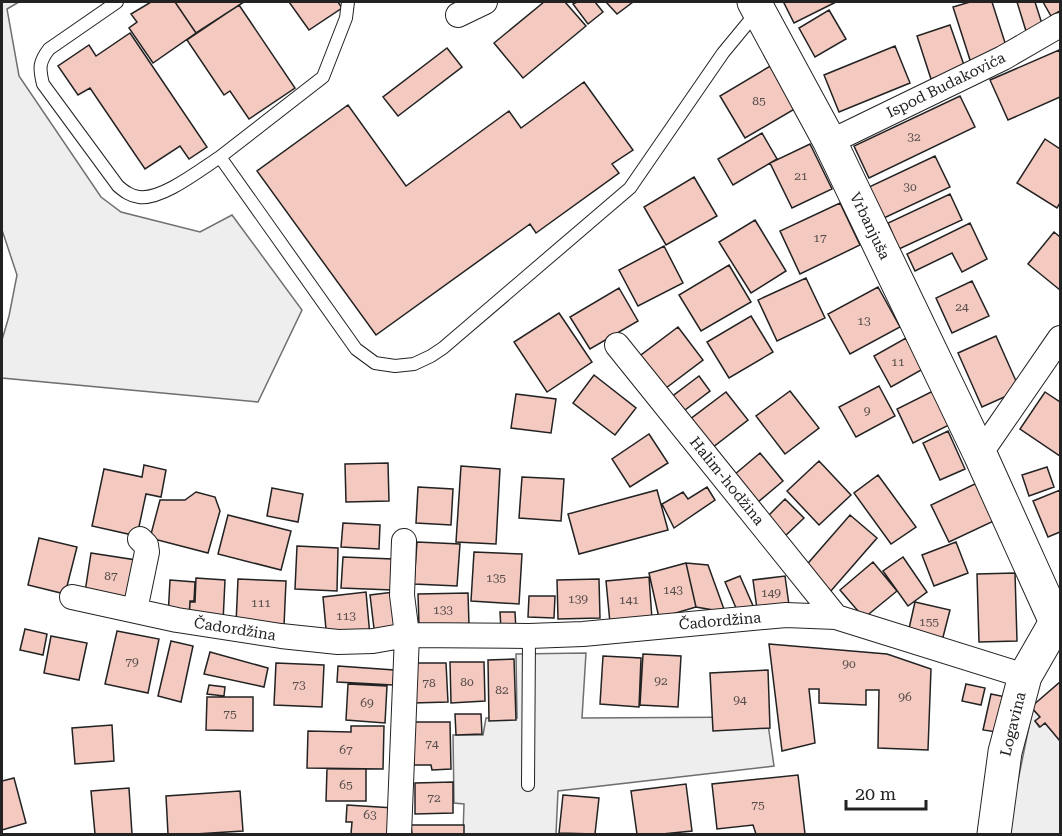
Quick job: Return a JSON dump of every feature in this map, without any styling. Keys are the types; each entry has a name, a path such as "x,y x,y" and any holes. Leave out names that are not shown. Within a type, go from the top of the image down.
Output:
{"street":[{"path":"458,15 485,2"},
{"name":"Vrbanjuša","path":"756,5 830,142 980,454 1058,626"},
{"name":"Ispod Budakovića","path":"830,142 1002,58 1060,25"},
{"path":"980,454 1060,338"},
{"name":"Halim-hodžina","path":"617,345 836,617"},
{"path":"135,610 147,552 146,545 140,539"},
{"path":"399,834 407,635 402,595 404,541"},
{"name":"Čadordžina","path":"72,597 177,620 338,642 373,641 407,635 583,634 786,615 836,617 1025,676"},
{"name":"Logavina","path":"994,834 1005,752 1025,676 1058,626"}],"lane":[{"path":"117,2 49,49 42,59 39,71 43,84 118,186 128,195 139,198 161,195 220,157 322,77 346,18 348,2"},
{"path":"220,157 356,349 375,363 395,366 414,364 431,357 443,348 630,188 756,5"},
{"path":"528,785 529,636"}],"shaded area":[{"path":"2,2 19,2 7,9 19,76 101,197 121,212 200,232 232,215 302,310 258,402 2,378 2,340 17,275 2,230"},
{"path":"586,653 582,718 767,717 774,766 558,791 556,834 463,834 464,804 454,803 453,735 483,735 486,718 517,718 516,654"},
{"path":"1031,707 1040,717 1035,721 1039,727 1045,723 1060,741 1060,834 1007,834 1032,712"}],"building":[{"path":"151,2 175,2 196,33 153,63 129,28 137,22 131,14"},
{"path":"175,2 244,2 196,33"},
{"path":"289,2 338,2 342,8 309,30"},
{"path":"544,2 565,2 586,26 523,78 494,43"},
{"path":"595,2 603,12 588,24 573,4"},
{"path":"606,2 633,2 617,14"},
{"path":"836,2 794,23 784,3"},
{"path":"970,2 992,2 1008,52 971,63 953,7"},
{"path":"1017,2 1035,2 1043,27 1026,31"},
{"path":"1043,2 1060,2 1060,11 1051,16"},
{"path":"239,5 295,88 249,119 230,91 224,95 187,40"},
{"path":"829,10 846,39 815,57 799,28"},
{"path":"950,25 965,68 931,79 917,36"},
{"path":"130,33 207,147 189,159 180,146 145,169 90,88 78,95 58,66 89,45 96,56"},
{"path":"895,46 910,83 839,112 824,75"},
{"path":"447,48 462,67 398,116 383,97"},
{"path":"1059,50 1060,97 1008,120 990,80"},
{"path":"772,65 798,107 745,138 720,96"},
{"path":"584,82 633,150 612,164 619,173 536,233 530,224 376,335 257,171 348,105 406,186 509,111 521,128"},
{"path":"960,96 975,127 869,178 854,146"},
{"path":"762,133 777,159 733,185 718,159"},
{"path":"1045,139 1060,149 1060,203 1057,208 1017,183"},
{"path":"810,144 832,189 792,208 770,163"},
{"path":"935,156 950,187 884,218 869,187"},
{"path":"694,177 717,216 666,245 644,207"},
{"path":"950,194 962,220 899,249 888,223"},
{"path":"840,203 860,245 800,274 780,231"},
{"path":"755,220 786,271 751,293 719,242"},
{"path":"970,223 987,259 962,272 952,253 915,271 907,254"},
{"path":"1054,232 1060,237 1060,290 1028,264"},
{"path":"664,246 683,283 638,306 619,270"},
{"path":"729,265 751,302 701,331 679,295"},
{"path":"806,278 825,318 777,341 758,300"},
{"path":"972,281 989,316 952,333 936,298"},
{"path":"878,287 900,327 850,354 828,314"},
{"path":"619,288 638,321 590,349 570,317"},
{"path":"559,313 592,362 547,392 514,342"},
{"path":"751,316 773,352 729,378 707,342"},
{"path":"678,327 703,360 662,391 637,358"},
{"path":"996,336 1020,390 982,407 958,353"},
{"path":"906,338 923,369 891,387 874,356"},
{"path":"594,375 636,408 615,435 573,403"},
{"path":"699,376 710,391 681,413 670,398"},
{"path":"879,386 895,416 856,437 839,407"},
{"path":"790,391 819,428 785,454 756,416"},
{"path":"933,391 949,425 913,443 897,409"},
{"path":"726,392 748,420 708,451 685,423"},
{"path":"1045,392 1060,402 1060,456 1020,429"},
{"path":"516,394 556,399 551,433 511,428"},
{"path":"948,431 965,469 940,480 923,443"},
{"path":"649,434 668,463 630,487 612,459"},
{"path":"760,453 783,481 751,508 728,480"},
{"path":"819,461 851,495 819,525 787,491"},
{"path":"388,463 389,501 346,502 345,464"},
{"path":"144,465 166,470 161,497 146,494 137,536 92,526 104,469 142,477"},
{"path":"461,466 500,469 496,544 456,542"},
{"path":"1047,467 1054,487 1029,496 1022,475"},
{"path":"878,475 916,527 891,544 854,493"},
{"path":"522,477 564,479 561,521 519,518"},
{"path":"981,481 998,519 949,542 931,505"},
{"path":"418,487 453,489 451,525 416,523"},
{"path":"707,487 715,500 674,528 662,504 683,492 688,499"},
{"path":"272,488 303,494 298,522 267,516"},
{"path":"657,490 668,530 579,554 568,514"},
{"path":"1060,490 1060,532 1048,537 1033,501"},
{"path":"196,492 215,497 220,511 208,553 150,538 160,500 185,500"},
{"path":"785,499 804,518 783,538 765,519"},
{"path":"228,515 291,531 281,570 218,554"},
{"path":"850,515 877,538 830,592 803,569"},
{"path":"343,523 380,525 379,549 341,547"},
{"path":"39,538 77,547 65,594 28,585"},
{"path":"417,542 460,544 457,586 414,584"},
{"path":"956,542 968,573 934,586 922,555"},
{"path":"297,546 338,548 337,591 295,589"},
{"path":"474,552 522,554 519,604 471,601"},
{"path":"91,553 136,560 131,599 85,592"},
{"path":"343,557 393,559 392,590 341,588"},
{"path":"903,557 927,592 908,606 883,571"},
{"path":"873,562 897,591 864,618 840,590"},
{"path":"686,563 696,607 659,618 649,573"},
{"path":"686,563 708,565 725,612 696,607"},
{"path":"1015,573 1017,641 979,642 977,574"},
{"path":"740,576 754,608 739,615 725,582"},
{"path":"785,576 789,605 757,609 753,580"},
{"path":"649,577 652,619 610,623 606,581"},
{"path":"196,578 225,580 223,622 189,621 190,602 195,602"},
{"path":"238,579 286,581 284,626 236,624"},
{"path":"599,579 600,618 558,619 557,580"},
{"path":"170,580 195,582 194,601 190,601 189,618 168,617"},
{"path":"366,592 370,636 327,640 323,597"},
{"path":"394,592 399,634 375,637 370,595"},
{"path":"468,593 469,625 419,626 418,594"},
{"path":"529,596 555,596 554,618 528,617"},
{"path":"915,602 950,610 942,641 908,633"},
{"path":"500,612 515,612 516,630 501,630"},
{"path":"25,629 47,634 43,655 20,650"},
{"path":"117,631 159,639 148,693 105,684"},
{"path":"51,636 87,643 79,680 44,673"},
{"path":"171,641 193,646 181,702 158,696"},
{"path":"769,644 887,654 931,669 928,750 878,748 879,690 866,690 866,705 819,703 819,689 809,689 815,743 782,751"},
{"path":"210,652 268,668 264,687 204,674"},
{"path":"643,654 681,656 678,707 640,705"},
{"path":"603,656 641,658 639,707 600,704"},
{"path":"514,659 516,720 489,721 488,660"},
{"path":"450,662 484,662 485,701 451,703"},
{"path":"276,663 324,665 322,707 274,705"},
{"path":"411,663 446,663 448,702 413,703"},
{"path":"338,666 394,670 393,685 337,682"},
{"path":"768,670 770,728 713,731 710,673"},
{"path":"1060,682 1060,741 1045,723 1040,727 1035,721 1040,717 1031,707"},
{"path":"348,684 387,686 385,723 346,720"},
{"path":"966,684 985,688 981,705 962,701"},
{"path":"209,685 225,687 224,696 207,694"},
{"path":"991,694 1011,698 1003,733 983,730"},
{"path":"207,697 253,697 253,731 206,730"},
{"path":"455,714 481,714 482,734 456,735"},
{"path":"413,722 450,722 451,769 432,770 431,765 414,765"},
{"path":"112,725 114,761 75,764 72,728"},
{"path":"351,726 384,726 383,769 307,768 308,731 351,732"},
{"path":"327,769 366,769 366,801 326,801"},
{"path":"798,775 805,834 756,834 753,825 717,829 712,784"},
{"path":"14,778 26,823 2,830 2,781"},
{"path":"453,782 453,813 415,814 415,783"},
{"path":"686,784 692,831 637,834 631,791"},
{"path":"129,788 132,834 95,834 91,791"},
{"path":"240,791 243,831 168,834 166,796"},
{"path":"563,795 599,798 595,834 559,833"},
{"path":"347,805 394,808 392,834 351,834 352,822 346,822"},
{"path":"411,825 464,825 464,834 412,834"}]}
